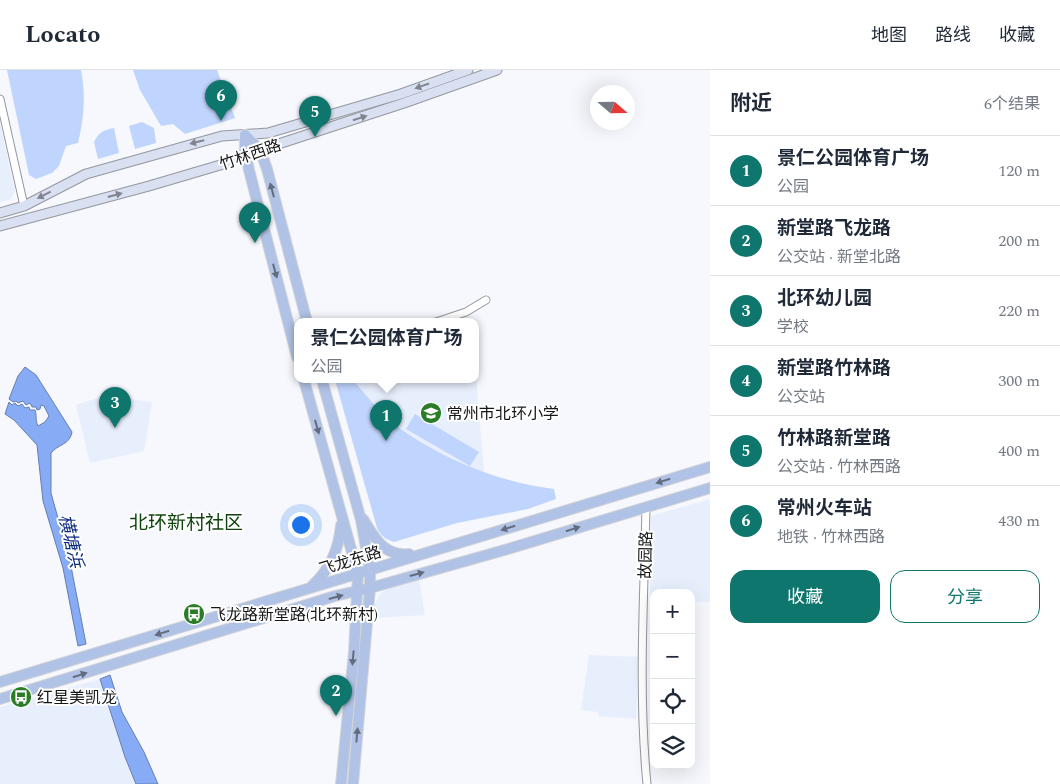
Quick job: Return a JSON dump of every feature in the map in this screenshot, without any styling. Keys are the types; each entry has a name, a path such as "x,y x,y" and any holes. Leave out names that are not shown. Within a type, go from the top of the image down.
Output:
{"main road":[{"name":"竹林西路","path":"0,226 149,186 245,153 260,150 404,103 468,70"},
{"name":"竹林西路","path":"0,213 24,206 86,174 222,136 268,133 455,76 496,70"},
{"path":"245,135 260,150 267,169 306,318"},
{"path":"245,135 245,153 294,345"},
{"path":"305,383 358,574 354,652 341,784"},
{"path":"323,383 359,511 370,570 353,784"},
{"name":"飞龙东路","path":"0,682 710,467"},
{"name":"飞龙东路","path":"0,699 335,596 357,592 508,549 710,488"},
{"path":"359,511 375,539 388,551 400,555 427,552"},
{"path":"309,588 321,578 331,564 340,542 342,517"}],"street":[{"path":"0,99 24,206"},
{"path":"448,318 466,312 486,300"},
{"name":"故园路","path":"646,507 643,660 644,756 647,784"}],"shaded area":[{"path":"7,70 81,70 84,107 78,143 66,146 59,166 52,173 36,179 29,175"},
{"path":"133,70 217,70 235,118 185,134 173,124 161,126 140,90"},
{"path":"142,122 154,128 156,143 135,149 129,126"},
{"path":"0,123 15,191 11,199 0,202"},
{"path":"114,128 119,153 98,159 94,142 102,132"},
{"path":"336,383 356,383 374,405 392,422 434,450 492,475 533,486 554,489 556,499 528,509 457,523 394,542 386,539 377,528"},
{"name":"常州市北环小学","path":"356,383 477,383 484,473 442,455 397,426"},
{"path":"103,396 152,402 144,451 90,463 76,405"},
{"path":"415,414 479,452 470,466 406,429"},
{"path":"710,499 710,602 695,602 695,589 650,589 651,516"},
{"path":"419,578 425,615 373,618 375,603 381,593 393,586"},
{"path":"589,655 638,657 636,719 598,716 598,712 581,710"},
{"path":"100,679 125,757 136,784 0,784 0,707"}],"water":[{"path":"25,367 36,375 72,432 69,440 51,453 51,493 70,561 86,644 78,646 63,568 43,501 37,445 14,420 5,414 9,402 12,405 15,403 18,406 22,404 25,408 29,407 30,410 35,410 38,426 45,422 49,416 44,406 41,405 40,409 37,410 30,403 26,405 23,401 18,403 9,399 18,376"},
{"path":"110,675 122,712 144,752 158,784 136,784 125,757 100,679"}],"place":[{"name":"常州火车站","path":"221,121"},
{"name":"竹林路新堂路","path":"315,137"},
{"name":"新堂路竹林路","path":"255,243"},
{"name":"常州市北环小学","path":"431,413"},
{"name":"北环幼儿园","path":"115,428"},
{"name":"景仁公园体育广场","path":"386,441"},
{"name":"飞龙路新堂路(北环新村)","path":"194,614"},
{"name":"红星美凯龙","path":"21,697"},
{"name":"新堂路飞龙路","path":"336,716"}],"district":[{"name":"北环新村社区","path":"186,522"}],"water label":[{"name":"横塘浜","path":"71,541"}]}
